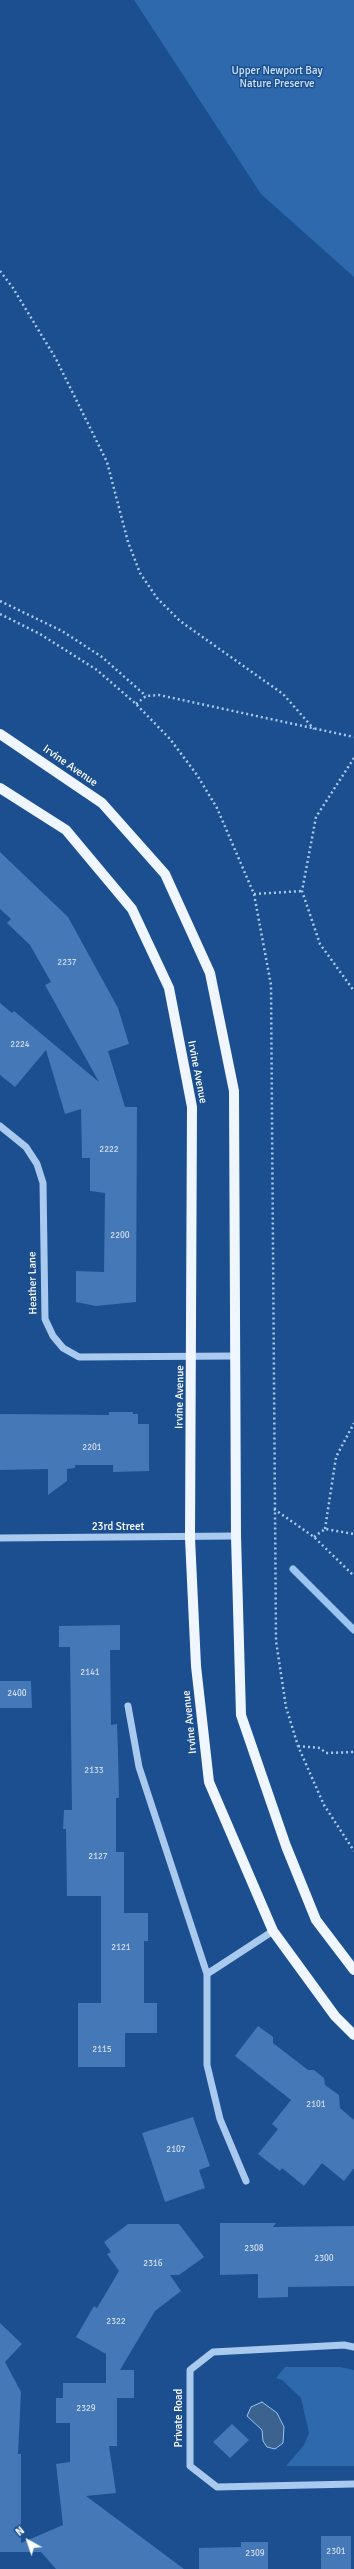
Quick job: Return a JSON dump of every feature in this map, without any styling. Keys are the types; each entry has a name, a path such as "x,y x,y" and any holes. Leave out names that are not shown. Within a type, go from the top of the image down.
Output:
{"main road":[{"name":"Irvine Avenue","path":"0,734 102,803 165,874 210,973 234,1091 236,1536 241,1715 286,1846 316,1920 354,1970"},
{"name":"Irvine Avenue","path":"0,788 66,830 132,909 168,988 192,1107 190,1538 196,1666 209,1782 273,1931 335,2016 354,2035"}],"street":[{"name":"Heather Lane","path":"0,1126 26,1147 37,1164 43,1183 43,1302 45,1320 53,1336 63,1348 78,1357 236,1356"},
{"name":"23rd Street","path":"0,1538 190,1538 236,1536"},
{"path":"128,1706 139,1767 207,1974 208,2065 220,2119 246,2181"},
{"path":"207,1974 273,1931"},
{"name":"Private Road","path":"354,2347 344,2345 212,2352 190,2370 190,2466 217,2487 354,2484"}],"path":[{"path":"0,271 13,288 56,359 107,462 128,542 140,573 157,598 180,621 283,694 314,729"},
{"path":"0,601 62,631 102,657 146,696"},
{"path":"136,704 146,696 159,694 354,737"},
{"path":"354,758 316,817 302,891 320,944 354,991"},
{"path":"254,894 302,891"},
{"path":"314,1537 325,1529 336,1457 354,1423"},
{"path":"274,1509 314,1537 354,1576"},
{"path":"325,1529 354,1534"},
{"path":"298,1746 320,1748 326,1753 354,1752"}],"green space":[{"name":"Upper Newport Bay Nature Preserve","path":"134,0 354,0 354,277 261,194"},
{"path":"285,2367 340,2367 354,2370 354,2466 286,2466 304,2445 309,2433 301,2398 282,2380 276,2378"}],"shaded area":[{"path":"262,2402 277,2413 284,2427 283,2443 275,2449 267,2447 263,2441 262,2430 247,2416 251,2407"}],"building":[{"path":"0,852 68,917 118,1008 129,1044 108,1051 125,1107 137,1107 136,1302 96,1306 76,1302 76,1271 104,1272 105,1193 90,1191 90,1158 82,1158 81,1109 65,1114 46,1050 15,1087 0,1075 0,1003 12,1013 14,1011 99,1082 45,985 51,982 30,945 7,923 11,919 0,909"},
{"path":"109,1412 133,1412 133,1414 138,1414 138,1424 149,1424 149,1471 113,1472 113,1465 75,1465 75,1468 67,1469 67,1481 48,1495 48,1469 0,1470 0,1414 109,1415"},
{"path":"120,1625 120,1650 110,1650 111,1725 117,1724 118,1752 119,1798 116,1798 116,1852 124,1852 124,1913 148,1913 148,1941 144,1941 144,2003 157,2003 157,2033 125,2033 125,2067 78,2067 78,2003 101,2003 101,1896 67,1896 66,1829 63,1829 64,1810 72,1810 70,1647 59,1647 59,1626"},
{"path":"0,1681 31,1681 32,1708 0,1708"},
{"path":"258,2026 273,2037 273,2043 308,2070 314,2070 324,2078 325,2085 339,2095 340,2108 354,2120 354,2168 344,2181 322,2163 304,2186 282,2168 280,2171 258,2154 278,2129 272,2124 291,2100 235,2056"},
{"path":"193,2117 210,2166 199,2170 205,2188 165,2202 142,2133"},
{"path":"220,2223 276,2223 273,2227 354,2226 354,2286 288,2287 288,2297 258,2298 258,2274 220,2275"},
{"path":"128,2224 179,2224 204,2257 179,2275 170,2275 181,2291 155,2311 120,2370 134,2370 134,2398 117,2398 117,2446 109,2446 116,2493 86,2496 184,2569 56,2569 41,2552 0,2552 0,2323 22,2344 5,2362 21,2392 18,2454 21,2454 21,2543 63,2525 56,2464 70,2462 70,2423 56,2423 56,2398 63,2398 63,2383 106,2383 106,2354 76,2337 94,2306 97,2308 119,2271 107,2254 111,2252 104,2242"},
{"path":"232,2424 249,2440 230,2458 213,2442"},
{"path":"321,2536 351,2536 351,2569 321,2569"},
{"path":"241,2542 268,2542 268,2569 199,2569 199,2548 241,2547"}],"waterway":[{"path":"293,1569 354,1630"}]}
